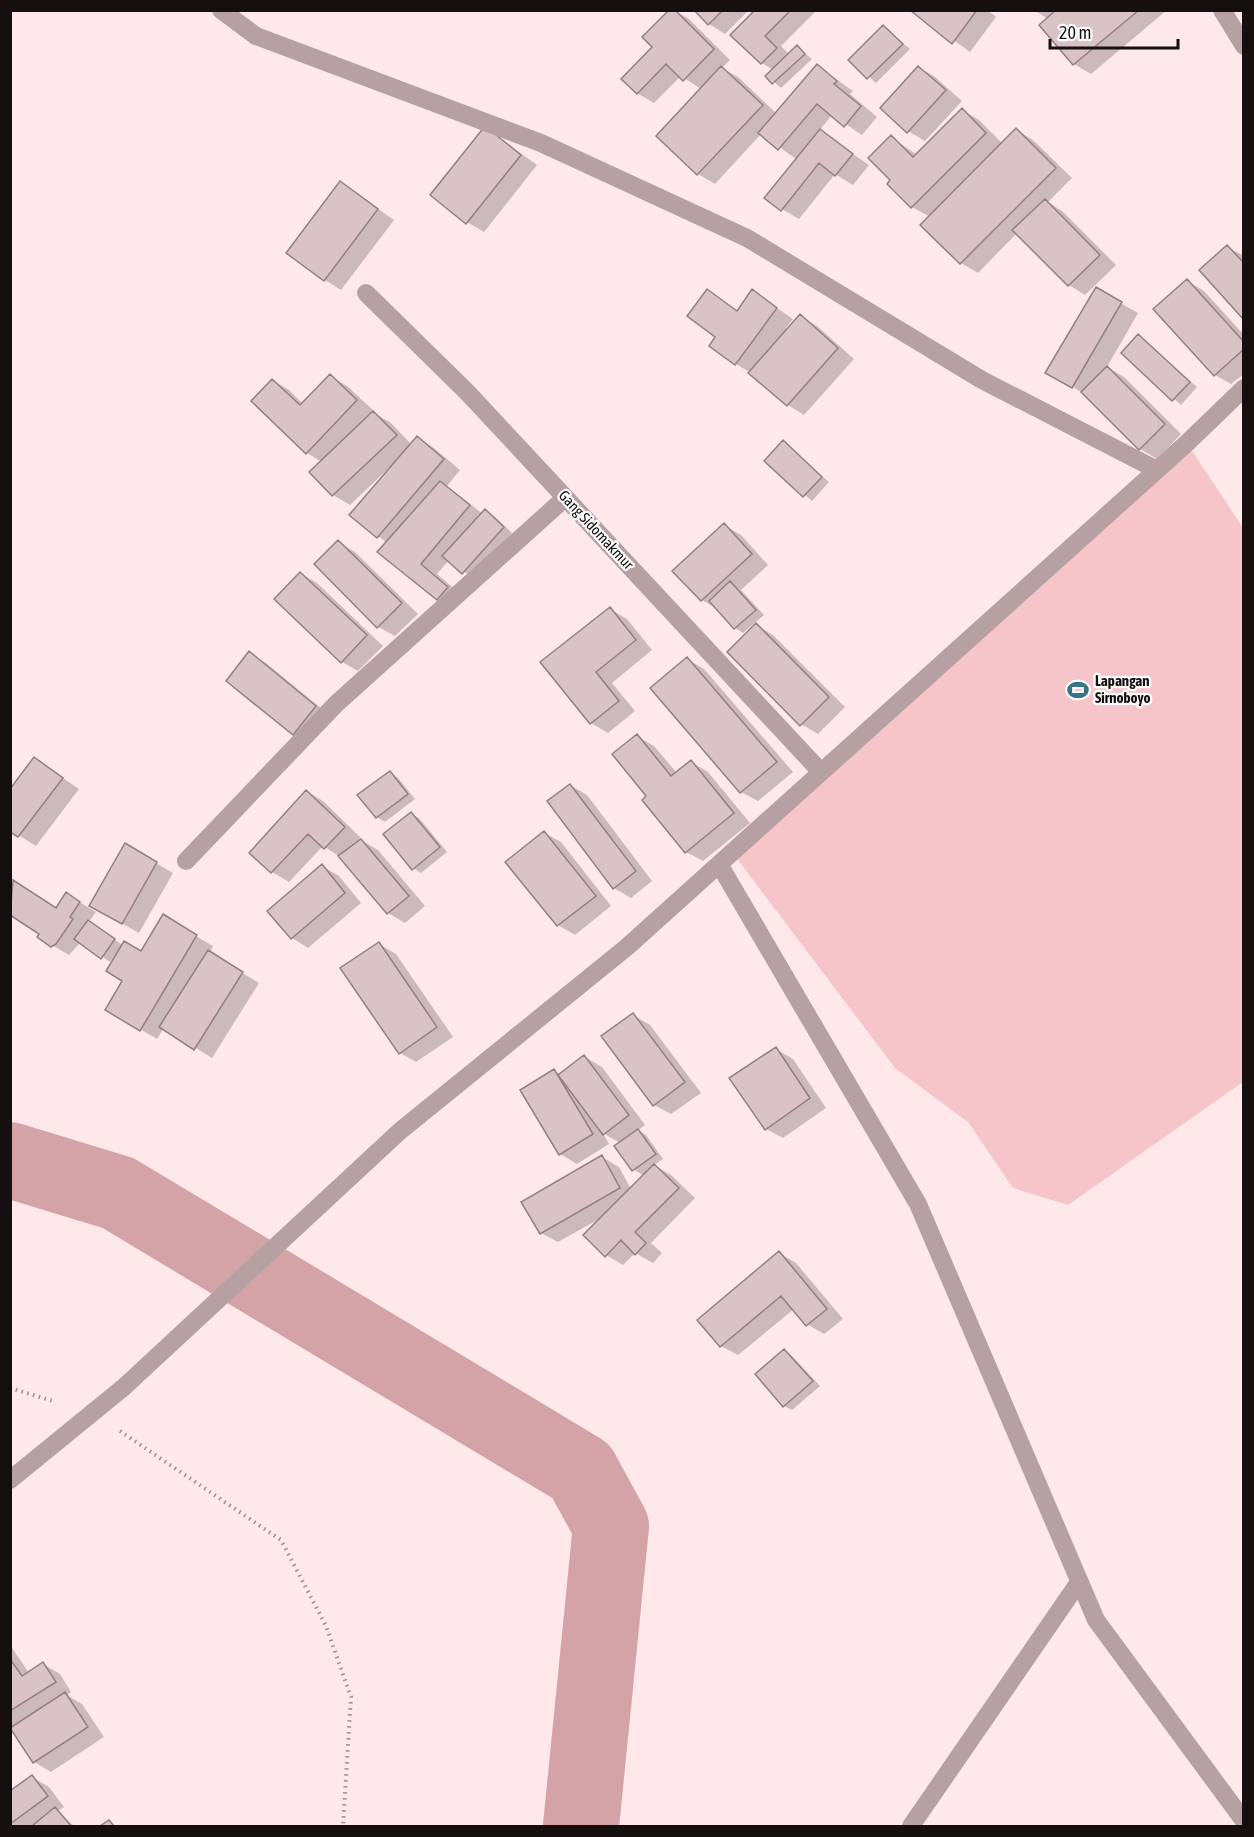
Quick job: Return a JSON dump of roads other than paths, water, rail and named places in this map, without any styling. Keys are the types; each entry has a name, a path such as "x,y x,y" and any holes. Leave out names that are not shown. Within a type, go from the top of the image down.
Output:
{"street":[{"path":"221,10 256,36 541,143 747,238 982,380 1157,470"},
{"path":"1222,10 1244,46"},
{"name":"Gang Sidomakmur","path":"366,293 467,392 822,772"},
{"path":"10,1480 124,1387 400,1131 627,947 1157,470 1244,388"},
{"path":"186,861 336,704 566,498"},
{"path":"719,864 918,1204 1096,1620 1244,1821"},
{"path":"911,1827 1079,1582"}],"waterway":[{"path":"10,1160 118,1193 581,1471 611,1526 581,1826"}],"place":[{"name":"Lapangan Sirnoboyo","path":"1078,690"}]}
